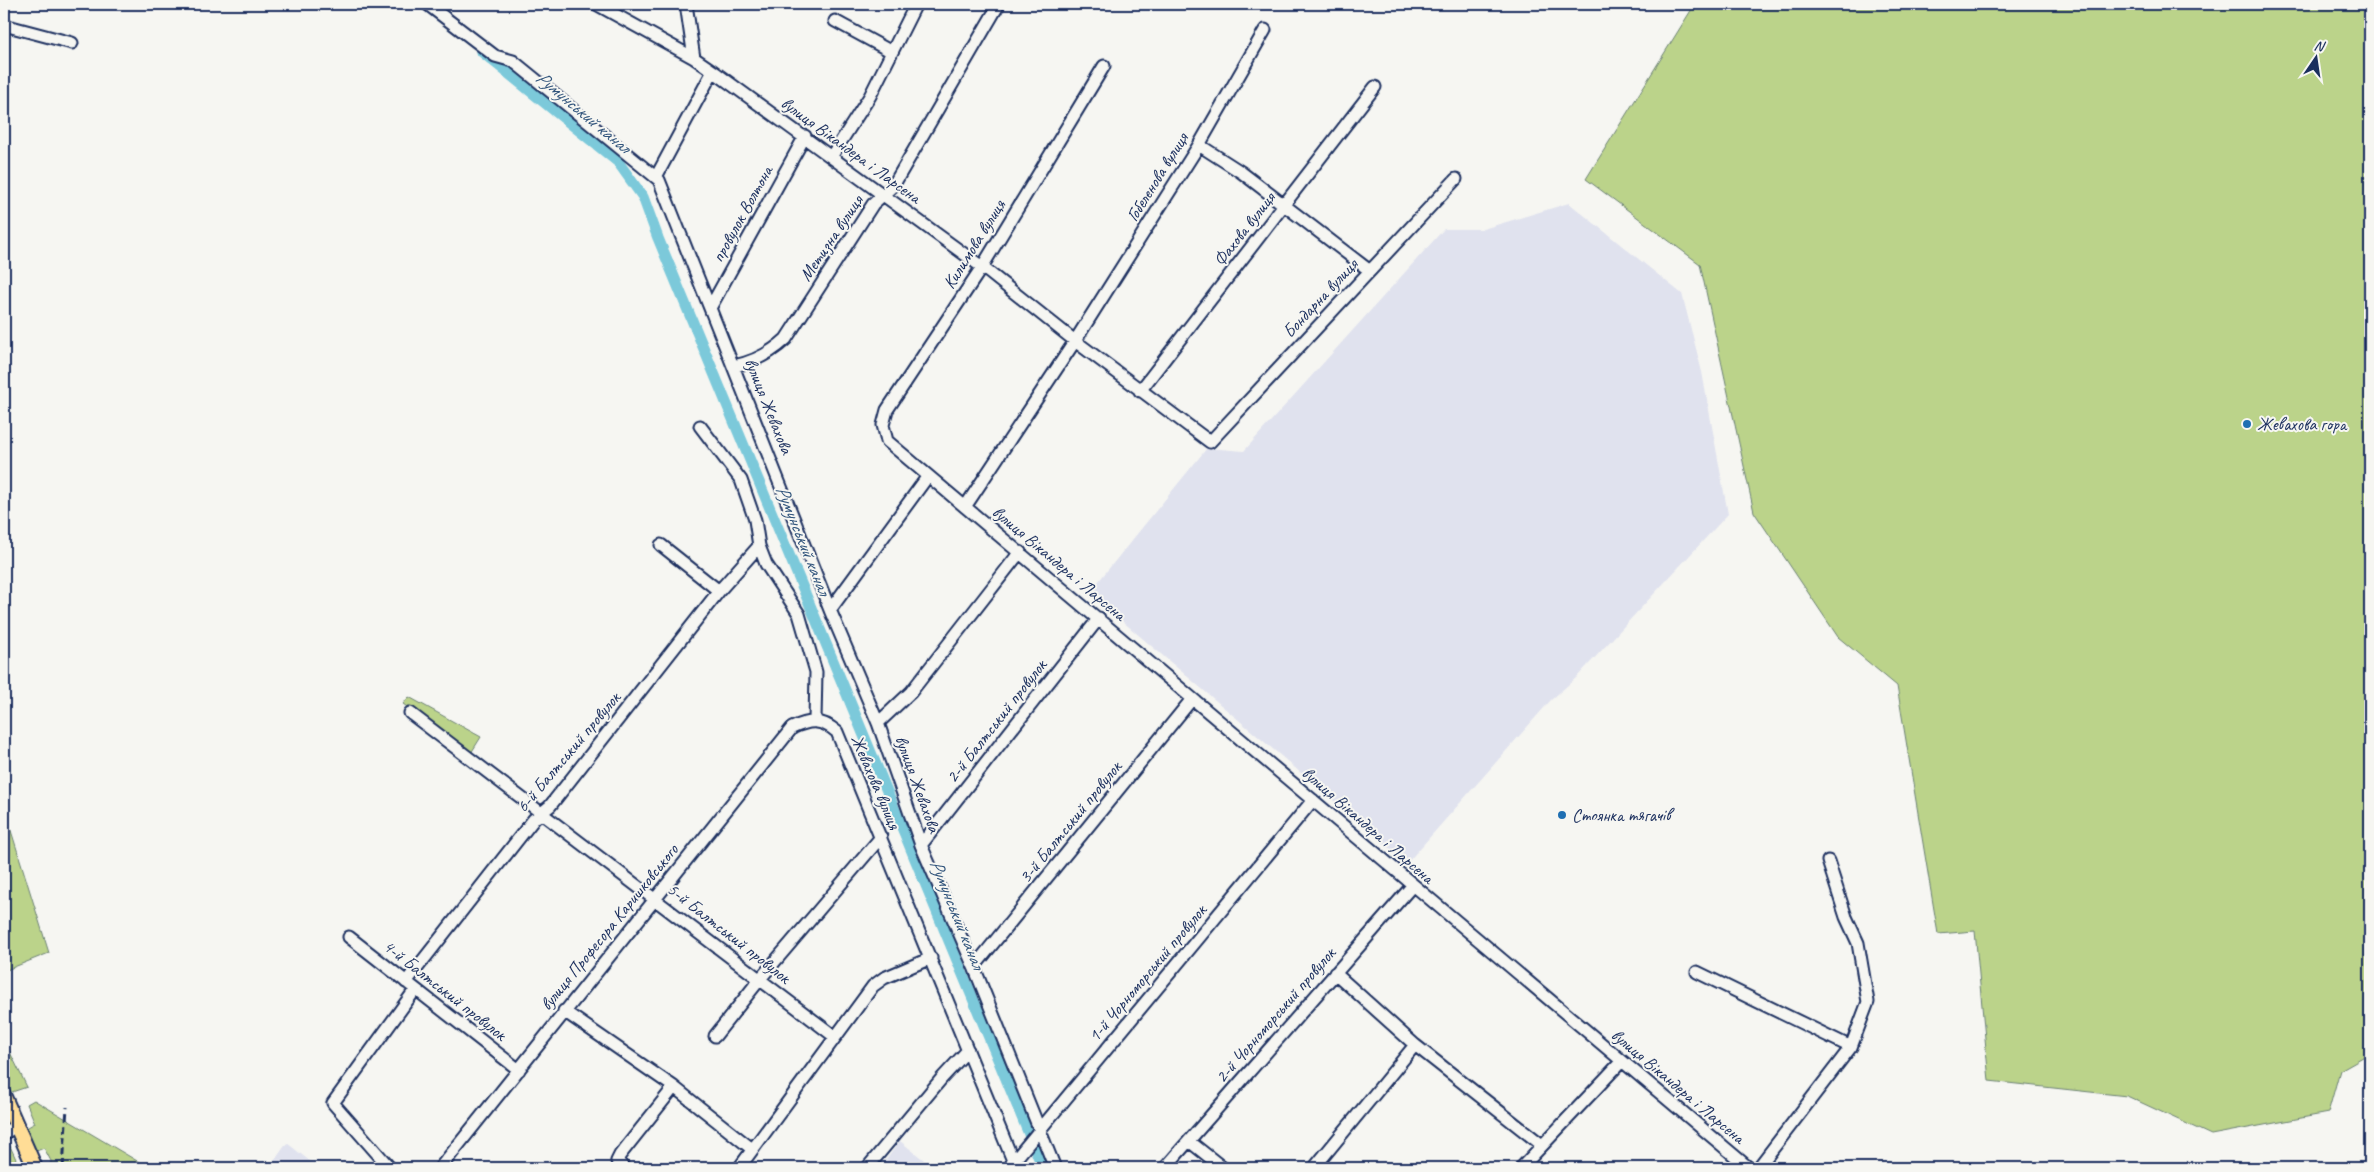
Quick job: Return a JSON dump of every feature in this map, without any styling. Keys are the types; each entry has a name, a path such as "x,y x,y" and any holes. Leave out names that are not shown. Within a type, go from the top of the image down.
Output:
{"main road":[{"path":"4,1097 35,1168"}],"street":[{"name":"вулиця Жевахова","path":"427,4 495,56 513,61 656,177 734,366 830,610 878,723 921,845 974,967 1037,1134 1055,1168"},
{"name":"вулиця Вікандера і Ларсена","path":"596,4 694,58 805,136 982,267 1140,391 1210,442"},
{"path":"686,4 694,58"},
{"path":"831,157 870,96 916,4"},
{"name":"Метизна вулиця","path":"734,366 749,363 786,340 873,204 892,186 999,4"},
{"path":"834,21 892,52"},
{"path":"4,25 72,43"},
{"name":"Гобеленова вулиця","path":"1075,341 1199,145 1265,30"},
{"name":"Килимова вулиця","path":"887,441 883,426 886,410 982,267 1104,66"},
{"path":"656,177 713,71"},
{"name":"Фахова вулиця","path":"1140,391 1375,87"},
{"name":"провулок Волтона","path":"710,308 805,136"},
{"path":"1199,145 1242,172 1370,271"},
{"name":"Бондарна вулиця","path":"1210,442 1456,179"},
{"name":"вулиця Вікандера і Ларсена","path":"965,507 1075,341"},
{"path":"700,426 741,480 755,520 759,546 766,564 799,614 816,672 815,720"},
{"name":"вулиця Вікандера і Ларсена","path":"887,441 1099,618 1412,886 1749,1168"},
{"path":"830,610 928,476"},
{"path":"661,545 719,591"},
{"name":"6-й Балтський провулок","path":"406,982 542,812 550,806 719,591 759,546"},
{"path":"878,723 911,692 1020,552"},
{"name":"2-й Балтський провулок","path":"921,845 1099,618"},
{"name":"3-й Балтський провулок","path":"974,967 1192,699"},
{"name":"5-й Балтський провулок","path":"410,713 834,1036"},
{"name":"Жевахова вулиця","path":"815,720 830,726 836,732 931,958 1014,1164"},
{"name":"вулиця Професора Каришковського","path":"440,1168 654,898 792,728 806,721 815,720"},
{"name":"1-й Чорноморський провулок","path":"1014,1164 1313,800"},
{"path":"716,1036 760,979 880,837"},
{"path":"1758,1168 1850,1047 1868,1002 1858,943 1846,918 1828,861"},
{"name":"2-й Чорноморський провулок","path":"1165,1168 1412,886"},
{"name":"4-й Балтський провулок","path":"349,937 519,1070"},
{"path":"739,1168 834,1036 873,986 884,978 931,958"},
{"path":"1697,972 1850,1047"},
{"path":"1335,974 1415,1045 1542,1145"},
{"path":"390,1168 332,1103 415,990"},
{"path":"564,1011 674,1087 752,1149"},
{"path":"1314,1168 1415,1045"},
{"path":"867,1168 942,1078 968,1050"},
{"path":"1522,1168 1621,1062"},
{"path":"621,1165 674,1087"},
{"path":"4,1134 16,1125"},
{"path":"1189,1141 1223,1168"}],"shaded area":[{"path":"1569,203 1682,294 1702,372 1728,514 1576,678 1551,700 1407,863 1089,593 1207,448 1244,451 1444,229 1483,229"},
{"path":"900,1141 934,1168 880,1168"},
{"path":"287,1143 306,1158 319,1168 269,1168"}],"green space":[{"path":"1695,4 2370,4 2370,1053 2340,1070 2328,1113 2211,1135 2127,1096 1989,1081 1975,931 1938,934 1897,686 1838,637 1754,512 1700,264 1586,179"},
{"path":"409,697 481,737 471,753 403,704"},
{"path":"4,808 49,953 4,971"},
{"path":"4,1040 27,1087 6,1094 4,1088"},
{"path":"34,1100 149,1168 50,1168 51,1161 44,1148 31,1153 21,1131 35,1123 27,1104"},
{"path":"4,1133 20,1168 4,1168"}],"waterway":[{"name":"Румунський канал","path":"482,52 618,162 643,197 658,238 1043,1168"}],"railway":[{"path":"63,1168 67,1107"}],"place":[{"name":"Жевахова гора","path":"2247,424"},
{"name":"Стоянка тягачів","path":"1562,815"}]}
